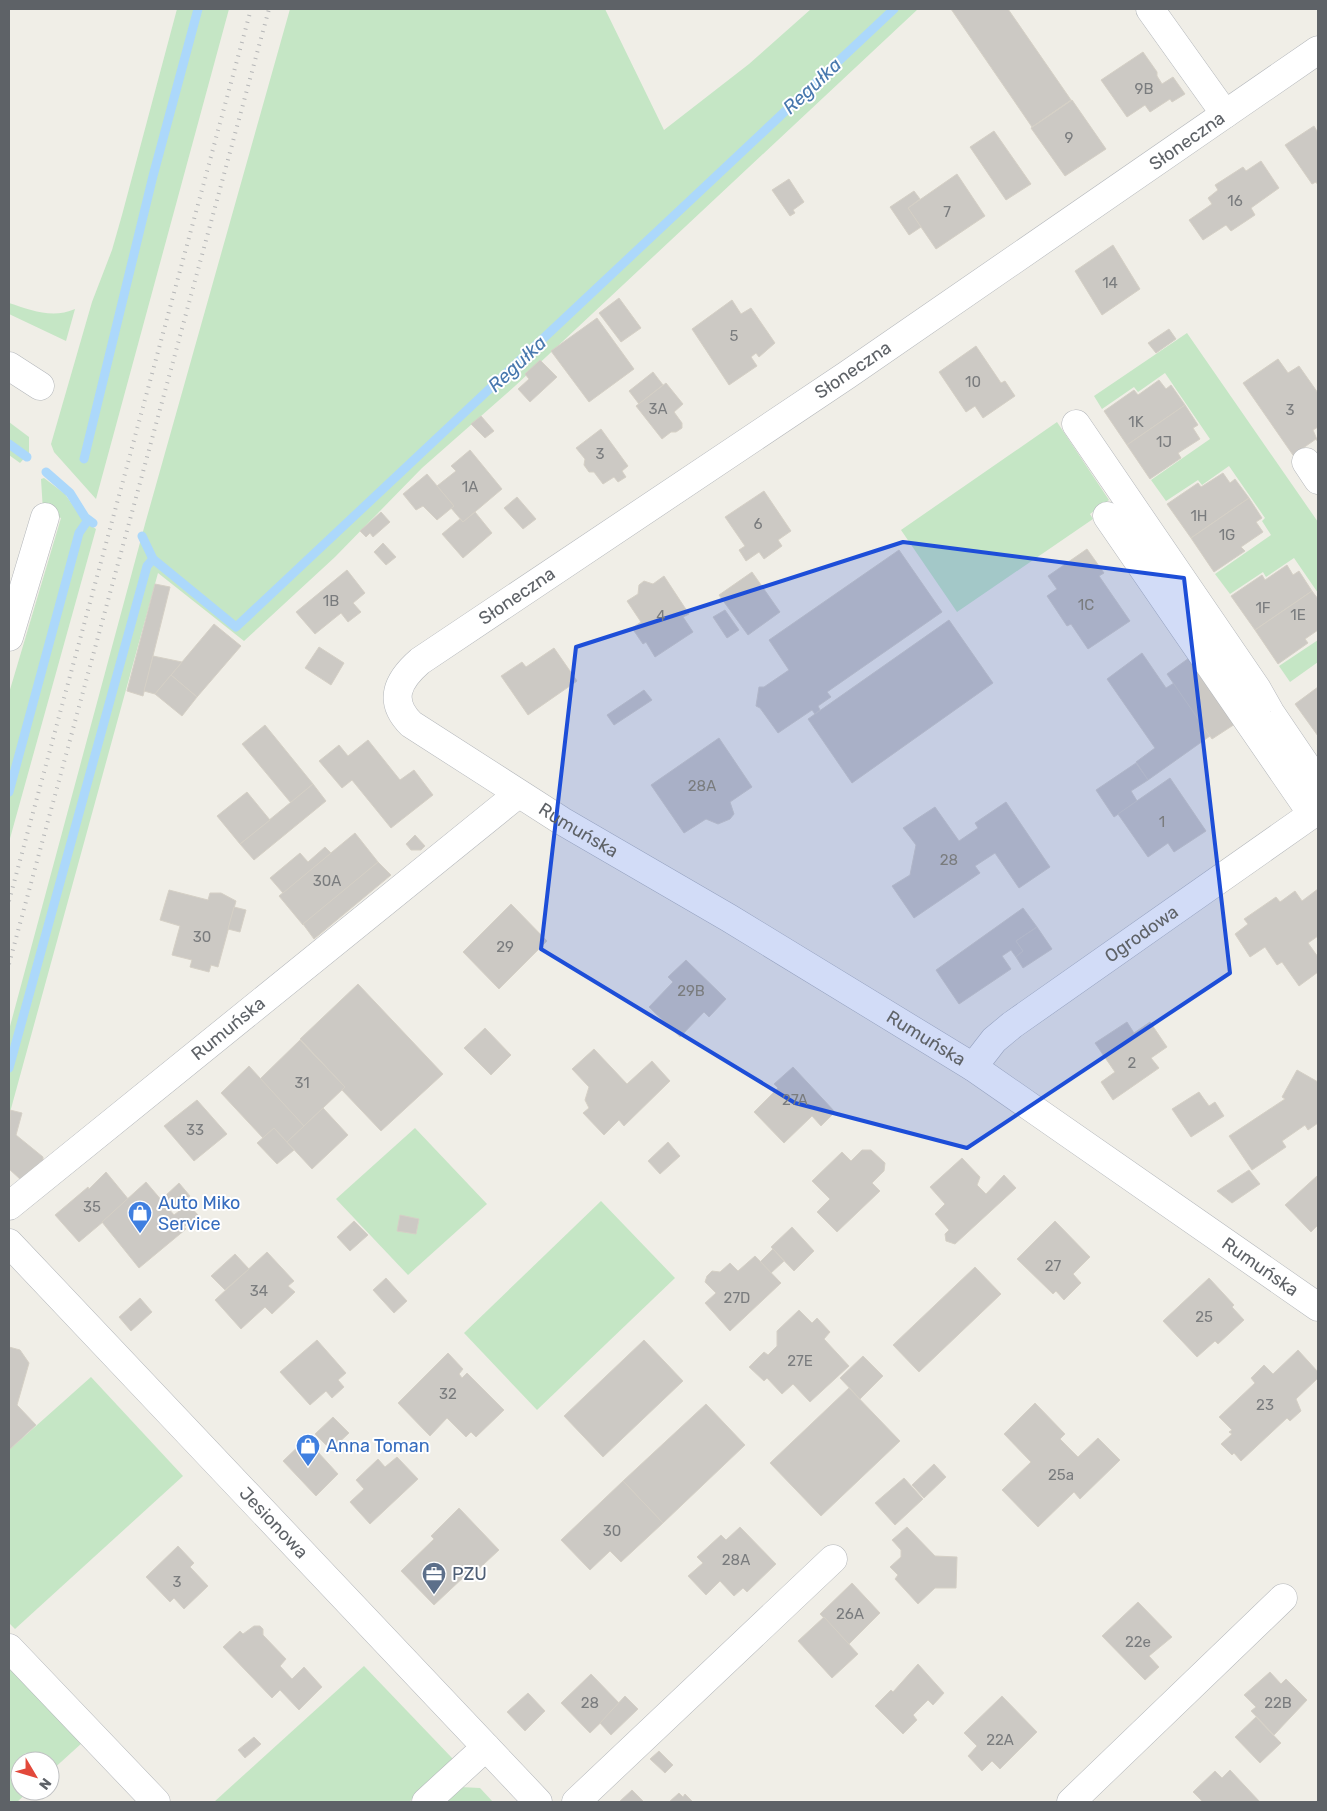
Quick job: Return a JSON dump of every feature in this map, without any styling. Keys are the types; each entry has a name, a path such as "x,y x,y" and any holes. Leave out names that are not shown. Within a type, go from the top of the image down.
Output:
{"street":[{"path":"1150,9 1225,114"},
{"name":"Słoneczna","path":"397,696 404,678 420,661 847,375 1318,50"},
{"path":"9,366 40,386"},
{"path":"1076,424 1257,689 1270,712 1318,783"},
{"path":"1107,516 1315,812"},
{"path":"9,637 46,517"},
{"name":"Rumuńska","path":"397,696 399,709 410,724 518,794 745,928 973,1067 1318,1307"},
{"name":"Rumuńska","path":"9,1206 518,794"},
{"name":"Ogrodowa","path":"973,1067 994,1040 1012,1025 1315,812"},
{"name":"Jesionowa","path":"9,1243 538,1802"},
{"path":"576,1802 833,1559"},
{"path":"1071,1802 1284,1598"},
{"path":"9,1648 156,1802"},
{"path":"426,1802 486,1747"}],"highlighted area":[{"path":"903,542 1184,578 1230,973 967,1148 795,1103 541,949 576,647"}],"green space":[{"path":"177,9 229,9 96,499 54,452 51,444 92,302 112,250"},
{"path":"290,9 605,9 664,130 749,64 811,9 918,9 515,386 422,468 335,557 244,641 158,573 9,1116 9,1030 145,524"},
{"path":"9,303 33,311 50,313 66,312 75,309 66,341 9,314"},
{"path":"1187,333 1318,522 1318,593 1294,558 1266,577 1263,572 1230,594 1215,574 1271,535 1262,521 1265,518 1229,466 1202,485 1198,480 1166,501 1151,480 1210,439 1165,373 1138,392 1134,387 1102,409 1094,396"},
{"path":"9,422 29,437 29,453 20,463 9,455"},
{"path":"1057,422 1109,500 1090,514 1093,519 957,612 901,530"},
{"path":"44,478 65,494 83,520 96,529 9,842 9,693 61,518 43,511 41,479"},
{"path":"1318,640 1318,662 1290,682 1279,666"},
{"path":"415,1128 487,1204 408,1275 336,1199"},
{"path":"601,1201 675,1278 537,1410 464,1333"},
{"path":"91,1377 183,1476 15,1629 9,1623 9,1450"},
{"path":"9,1664 83,1742 60,1763 60,1751 10,1751 10,1801 18,1801 9,1802"},
{"path":"364,1666 453,1759 448,1766 409,1802 214,1802"},
{"path":"460,1787 480,1788 493,1802 444,1802"}],"building":[{"path":"951,9 1008,9 1071,100 1032,127"},
{"path":"1143,52 1157,72 1157,76 1162,84 1173,77 1185,94 1172,102 1170,99 1150,112 1145,105 1127,117 1101,80"},
{"path":"1072,100 1106,149 1065,176 1031,128"},
{"path":"1314,126 1318,133 1318,185 1316,182 1312,184 1285,145"},
{"path":"994,131 1031,184 1006,200 970,147"},
{"path":"1261,161 1279,188 1251,208 1255,215 1231,231 1226,225 1203,240 1189,220 1212,204 1208,198 1218,190 1215,185 1243,167 1246,171"},
{"path":"957,174 985,216 936,249 908,208"},
{"path":"789,179 804,202 793,210 795,213 790,216 772,190"},
{"path":"914,191 920,199 908,208 921,227 909,235 890,207"},
{"path":"1113,245 1140,289 1102,315 1075,271"},
{"path":"619,298 641,328 621,342 599,313"},
{"path":"732,300 741,314 751,308 775,343 759,357 756,353 751,357 757,366 729,385 692,329"},
{"path":"597,318 634,369 589,402 551,351"},
{"path":"1169,329 1176,339 1156,353 1148,343"},
{"path":"976,346 1001,383 1005,381 1015,396 983,418 975,406 966,412 939,372"},
{"path":"1278,359 1288,373 1299,366 1318,393 1318,427 1313,430 1318,442 1316,439 1296,453 1298,456 1295,458 1243,383"},
{"path":"540,360 557,377 530,402 518,389 529,379 525,374"},
{"path":"653,372 663,385 639,404 629,391"},
{"path":"1159,380 1166,389 1171,385 1185,405 1127,445 1104,411 1134,390 1138,395"},
{"path":"666,383 683,404 674,412 682,423 682,428 676,432 671,432 662,439 636,406"},
{"path":"1185,405 1198,425 1193,428 1200,439 1178,453 1181,458 1150,479 1127,445"},
{"path":"481,416 494,431 485,438 471,424"},
{"path":"601,429 628,466 622,471 626,477 618,482 614,477 603,484 594,472 589,472 584,465 585,459 576,448"},
{"path":"470,450 502,489 463,522 451,508 454,506 437,486 456,471 451,466"},
{"path":"1223,473 1230,483 1235,479 1249,498 1191,538 1167,504 1198,483 1201,487"},
{"path":"427,474 454,506 437,520 423,506 416,510 403,494"},
{"path":"764,491 791,531 778,540 782,546 764,559 759,552 746,561 739,550 745,546 725,517"},
{"path":"517,497 536,519 523,529 504,508"},
{"path":"1249,498 1262,518 1256,522 1263,532 1241,547 1245,551 1214,572 1191,538"},
{"path":"381,512 390,522 373,537 370,533 366,537 360,531"},
{"path":"475,512 492,533 463,558 442,534 460,519 463,522"},
{"path":"383,543 396,557 386,565 374,552"},
{"path":"1087,549 1104,573 1099,576 1130,621 1088,649 1071,624 1067,626 1047,596 1057,589 1048,576"},
{"path":"899,550 942,612 827,692 831,697 818,706 820,710 815,714 812,710 778,733 760,708 756,706 759,687 764,687 789,670 769,640"},
{"path":"1287,565 1293,575 1299,571 1312,591 1255,630 1231,596 1262,575 1265,580"},
{"path":"347,570 365,593 353,603 361,612 348,622 341,613 315,634 296,612"},
{"path":"752,572 780,612 748,635 719,595"},
{"path":"664,576 689,614 683,617 693,632 655,657 646,642 643,644 632,628 641,622 627,601 638,594 639,585 644,581 653,584"},
{"path":"155,584 170,587 143,696 127,691"},
{"path":"1312,591 1318,599 1318,630 1305,639 1308,643 1278,664 1255,630"},
{"path":"725,610 739,630 727,638 713,617"},
{"path":"949,620 993,683 852,783 808,719"},
{"path":"214,624 241,646 197,697 171,675"},
{"path":"319,647 344,663 331,685 305,668"},
{"path":"554,648 577,681 528,715 501,676 522,662 526,667"},
{"path":"1142,653 1166,688 1174,683 1210,736 1148,780 1136,762 1155,748 1107,679"},
{"path":"153,656 182,662 155,694 144,691"},
{"path":"1189,658 1235,724 1212,739 1167,674"},
{"path":"171,675 197,697 182,716 155,694"},
{"path":"1318,687 1318,736 1295,704"},
{"path":"644,690 652,700 614,725 607,715"},
{"path":"265,725 313,784 291,803 242,744"},
{"path":"719,738 752,787 730,802 734,814 730,819 718,824 706,819 684,833 651,785"},
{"path":"368,740 400,780 414,770 433,795 391,828 352,780 342,788 319,761 339,745 348,756"},
{"path":"1136,763 1148,780 1131,791 1137,801 1114,817 1096,790"},
{"path":"1170,778 1206,831 1174,852 1168,843 1148,857 1118,814"},
{"path":"313,784 326,801 254,860 240,844"},
{"path":"247,792 270,820 240,844 217,816"},
{"path":"1006,802 1050,867 1019,888 995,853 975,866 980,873 914,918 892,886 910,875 916,845 903,828 935,807 959,841 978,828 975,823"},
{"path":"355,833 378,862 303,925 279,896"},
{"path":"415,835 425,846 421,850 411,850 406,844"},
{"path":"325,847 331,853 283,893 270,878 300,853 308,862"},
{"path":"378,862 391,875 314,939 303,924"},
{"path":"1318,889 1318,936 1308,943 1318,957 1318,972 1299,986 1282,962 1277,965 1265,947 1250,957 1235,934 1248,924 1244,919 1276,897 1280,902 1295,891 1302,901"},
{"path":"169,890 208,900 210,893 221,893 236,901 218,967 211,965 209,972 190,967 192,960 172,955 180,926 160,920"},
{"path":"511,904 547,941 499,989 463,952"},
{"path":"234,907 246,910 240,932 228,929"},
{"path":"1023,908 1037,927 1016,941 1023,951 1016,957 1011,950 1002,956 1011,969 959,1004 936,970"},
{"path":"1037,927 1052,949 1023,968 1016,957 1023,951 1016,941"},
{"path":"686,960 726,999 709,1017 704,1012 680,1037 649,1007 673,982 668,977"},
{"path":"358,984 443,1074 381,1131 342,1090 345,1087 300,1039"},
{"path":"1127,1022 1134,1033 1150,1022 1167,1047 1151,1058 1159,1068 1113,1100 1101,1082 1115,1072 1095,1043"},
{"path":"485,1028 511,1055 491,1075 464,1048"},
{"path":"300,1040 345,1087 304,1126 260,1079"},
{"path":"594,1049 627,1084 652,1061 670,1081 624,1126 619,1120 604,1135 583,1113 589,1108 585,1100 589,1087 572,1069"},
{"path":"249,1066 304,1126 287,1142 274,1128 263,1138 221,1093"},
{"path":"793,1067 835,1112 821,1126 812,1116 784,1143 754,1112 778,1088 774,1084"},
{"path":"1297,1070 1318,1082 1318,1123 1308,1130 1305,1125 1282,1141 1286,1147 1252,1170 1229,1136 1285,1099 1282,1097"},
{"path":"1199,1092 1209,1106 1215,1102 1224,1116 1191,1137 1172,1109"},
{"path":"197,1100 227,1134 194,1161 164,1126"},
{"path":"323,1108 348,1135 312,1169 287,1142"},
{"path":"10,1110 22,1113 16,1135 43,1157 43,1160 20,1179 9,1169"},
{"path":"274,1128 294,1150 277,1164 257,1143"},
{"path":"668,1142 680,1156 660,1174 648,1161"},
{"path":"862,1150 871,1150 885,1163 884,1171 872,1183 880,1191 837,1232 817,1212 830,1199 812,1181 842,1152 851,1161"},
{"path":"962,1158 980,1177 977,1185 986,1194 1004,1175 1016,1188 955,1244 946,1241 945,1234 949,1230 935,1214 945,1204 930,1187"},
{"path":"1249,1170 1260,1184 1232,1203 1217,1191"},
{"path":"106,1172 129,1200 79,1242 55,1215 88,1187 89,1189"},
{"path":"1317,1176 1318,1225 1311,1232 1285,1205"},
{"path":"146,1182 174,1215 188,1204 198,1215 184,1227 186,1229 139,1268 102,1222"},
{"path":"179,1183 190,1196 174,1210 164,1197"},
{"path":"400,1215 419,1219 416,1234 397,1231"},
{"path":"354,1221 368,1235 350,1251 337,1237"},
{"path":"1055,1221 1090,1257 1073,1274 1081,1283 1064,1300 1056,1291 1053,1294 1017,1259"},
{"path":"792,1227 814,1251 794,1271 771,1247"},
{"path":"773,1249 784,1261 771,1273 760,1262"},
{"path":"267,1252 294,1281 288,1286 295,1292 272,1314 265,1307 241,1329 215,1300"},
{"path":"235,1254 249,1269 225,1290 211,1276"},
{"path":"755,1256 781,1283 730,1331 705,1303 716,1293 705,1282 707,1276 712,1271 720,1272 730,1263 738,1271"},
{"path":"975,1267 1001,1294 919,1372 893,1345"},
{"path":"386,1278 407,1301 394,1313 373,1290"},
{"path":"1209,1278 1234,1305 1232,1307 1244,1320 1218,1344 1215,1341 1197,1357 1163,1321"},
{"path":"140,1298 152,1312 131,1331 119,1317"},
{"path":"799,1310 812,1323 817,1318 830,1332 824,1339 849,1366 810,1402 793,1384 782,1394 767,1378 764,1381 749,1367 764,1352 768,1355 777,1346 777,1331"},
{"path":"317,1340 346,1373 338,1380 344,1387 332,1398 326,1391 310,1405 280,1372"},
{"path":"644,1340 683,1381 603,1457 564,1416"},
{"path":"9,1347 20,1350 29,1363 17,1405 36,1425 9,1450"},
{"path":"1298,1350 1318,1372 1318,1378 1296,1399 1301,1411 1290,1421 1287,1418 1241,1461 1234,1453 1232,1455 1221,1444 1232,1434 1229,1432 1232,1430 1219,1417 1255,1383 1251,1378 1264,1365 1273,1374"},
{"path":"448,1353 463,1369 459,1374 462,1378 467,1373 504,1410 476,1437 471,1432 466,1437 447,1418 430,1436 398,1403"},
{"path":"863,1356 883,1376 860,1399 840,1378"},
{"path":"849,1388 900,1441 821,1516 770,1463"},
{"path":"1035,1403 1065,1434 1060,1439 1078,1457 1098,1438 1120,1460 1080,1499 1074,1492 1038,1527 1002,1490 1031,1462 1004,1434"},
{"path":"706,1404 745,1445 663,1523 623,1481"},
{"path":"333,1417 349,1433 331,1450 315,1434"},
{"path":"306,1439 338,1474 316,1496 283,1461"},
{"path":"397,1457 418,1479 370,1524 350,1502 364,1489 356,1480 378,1459 385,1467"},
{"path":"934,1464 946,1477 924,1498 912,1485"},
{"path":"904,1478 923,1499 895,1525 875,1503"},
{"path":"623,1481 663,1523 621,1562 610,1551 590,1570 561,1540"},
{"path":"459,1508 499,1550 470,1577 467,1574 434,1605 401,1571 434,1539 431,1536"},
{"path":"740,1527 776,1564 747,1592 743,1588 734,1596 720,1581 706,1595 688,1576 703,1563 697,1557 721,1535 726,1540"},
{"path":"907,1527 935,1556 957,1557 956,1588 935,1588 918,1604 895,1579 898,1575 890,1567 901,1557 901,1550 892,1540"},
{"path":"178,1546 194,1563 190,1567 208,1586 184,1609 174,1598 170,1602 146,1577"},
{"path":"852,1583 880,1613 849,1644 820,1614"},
{"path":"1138,1602 1172,1637 1149,1656 1159,1667 1145,1680 1102,1636"},
{"path":"824,1617 858,1654 832,1678 798,1641"},
{"path":"254,1626 260,1626 263,1629 263,1635 286,1659 280,1666 292,1679 304,1667 322,1687 299,1710 280,1690 272,1698 223,1647 240,1631 243,1634"},
{"path":"918,1664 944,1693 933,1705 928,1700 913,1715 917,1720 903,1734 875,1706 891,1690 893,1692"},
{"path":"1270,1672 1281,1684 1286,1679 1307,1700 1274,1735 1251,1711 1256,1707 1244,1695"},
{"path":"591,1674 620,1704 590,1733 561,1703"},
{"path":"528,1693 545,1711 525,1731 507,1712"},
{"path":"625,1696 638,1709 611,1735 600,1723"},
{"path":"1002,1696 1037,1732 1000,1769 992,1761 982,1771 968,1756 977,1746 964,1733"},
{"path":"1256,1717 1281,1743 1260,1763 1235,1737"},
{"path":"254,1737 261,1744 245,1758 238,1750"},
{"path":"659,1751 673,1765 665,1773 650,1759"},
{"path":"1230,1770 1260,1802 1203,1802 1193,1792 1215,1771 1222,1778"},
{"path":"632,1790 644,1802 619,1802"},
{"path":"679,1793 683,1797 685,1794 693,1802 669,1802"}],"waterway":[{"path":"84,459 153,176 198,9"},
{"name":"Regułka","path":"142,536 153,559 236,627 894,9"},
{"name":"Regułka","path":"9,444 27,457"},
{"name":"Regułka","path":"46,472 70,493 85,517 93,523"},
{"path":"9,792 79,533 88,520"},
{"path":"9,1068 147,566 153,559"}],"railway":[{"path":"9,901 251,9"},
{"path":"9,964 269,9"}],"place":[{"name":"Auto Miko Service","path":"140,1234"},
{"name":"Anna Toman","path":"308,1467"},
{"name":"PZU","path":"434,1595"}]}
